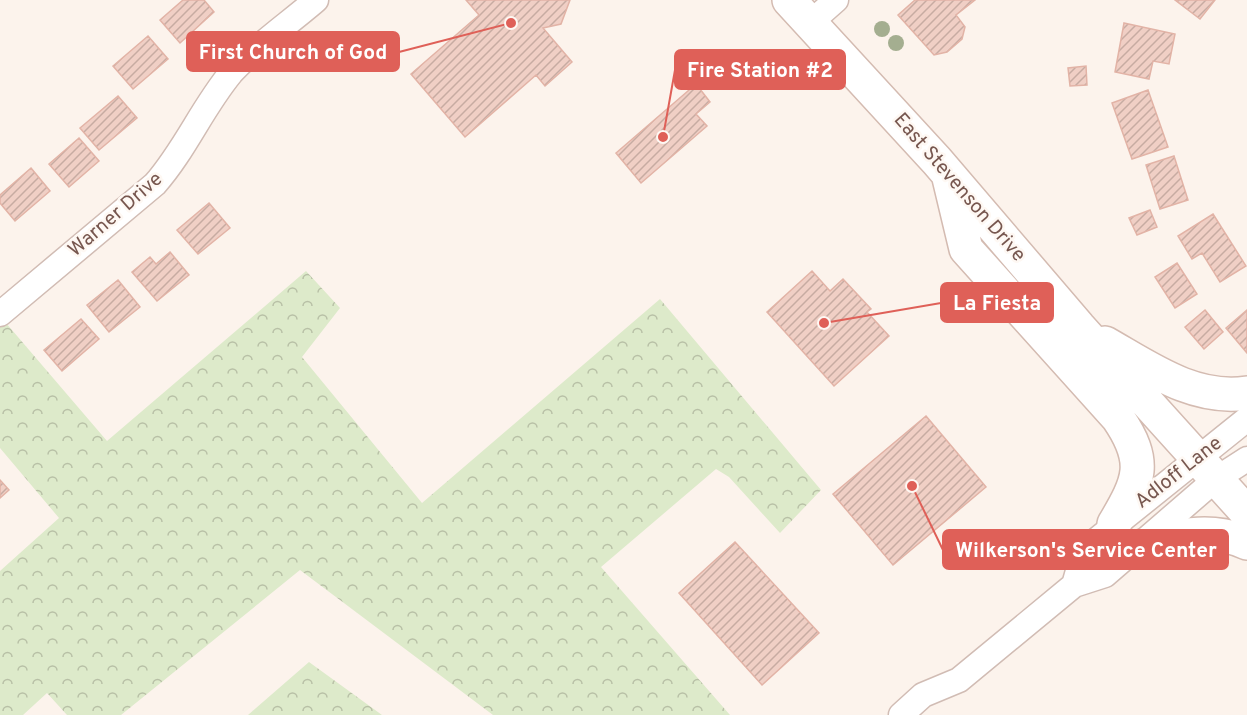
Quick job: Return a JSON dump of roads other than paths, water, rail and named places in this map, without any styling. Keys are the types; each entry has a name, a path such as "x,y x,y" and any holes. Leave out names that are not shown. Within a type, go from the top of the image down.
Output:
{"main road":[{"name":"East Stevenson Drive","path":"799,11 947,174 1079,327 1247,513"},
{"path":"947,174 966,249 1118,417 1133,439 1139,457 1136,484 1114,524"},
{"path":"1079,327 1164,377 1186,386 1212,394 1229,396 1247,393"},
{"path":"1136,548 1167,537 1194,534 1220,536 1247,543"}],"street":[{"name":"Warner Drive","path":"0,314 155,184 175,161 215,94 234,70 316,0"},
{"path":"799,11 836,0"},
{"name":"Adloff Lane","path":"901,715 923,695 958,680 1074,585 1105,575 1136,548 1207,469 1247,419"},
{"name":"Adloff Lane","path":"1074,585 1084,550 1114,524 1207,469 1247,459"}],"place":[{"name":"First Church of God","path":"511,23"},
{"name":"Fire Station #2","path":"663,137"},
{"name":"La Fiesta","path":"824,323"},
{"name":"Wilkerson's Service Center","path":"912,486"}]}
